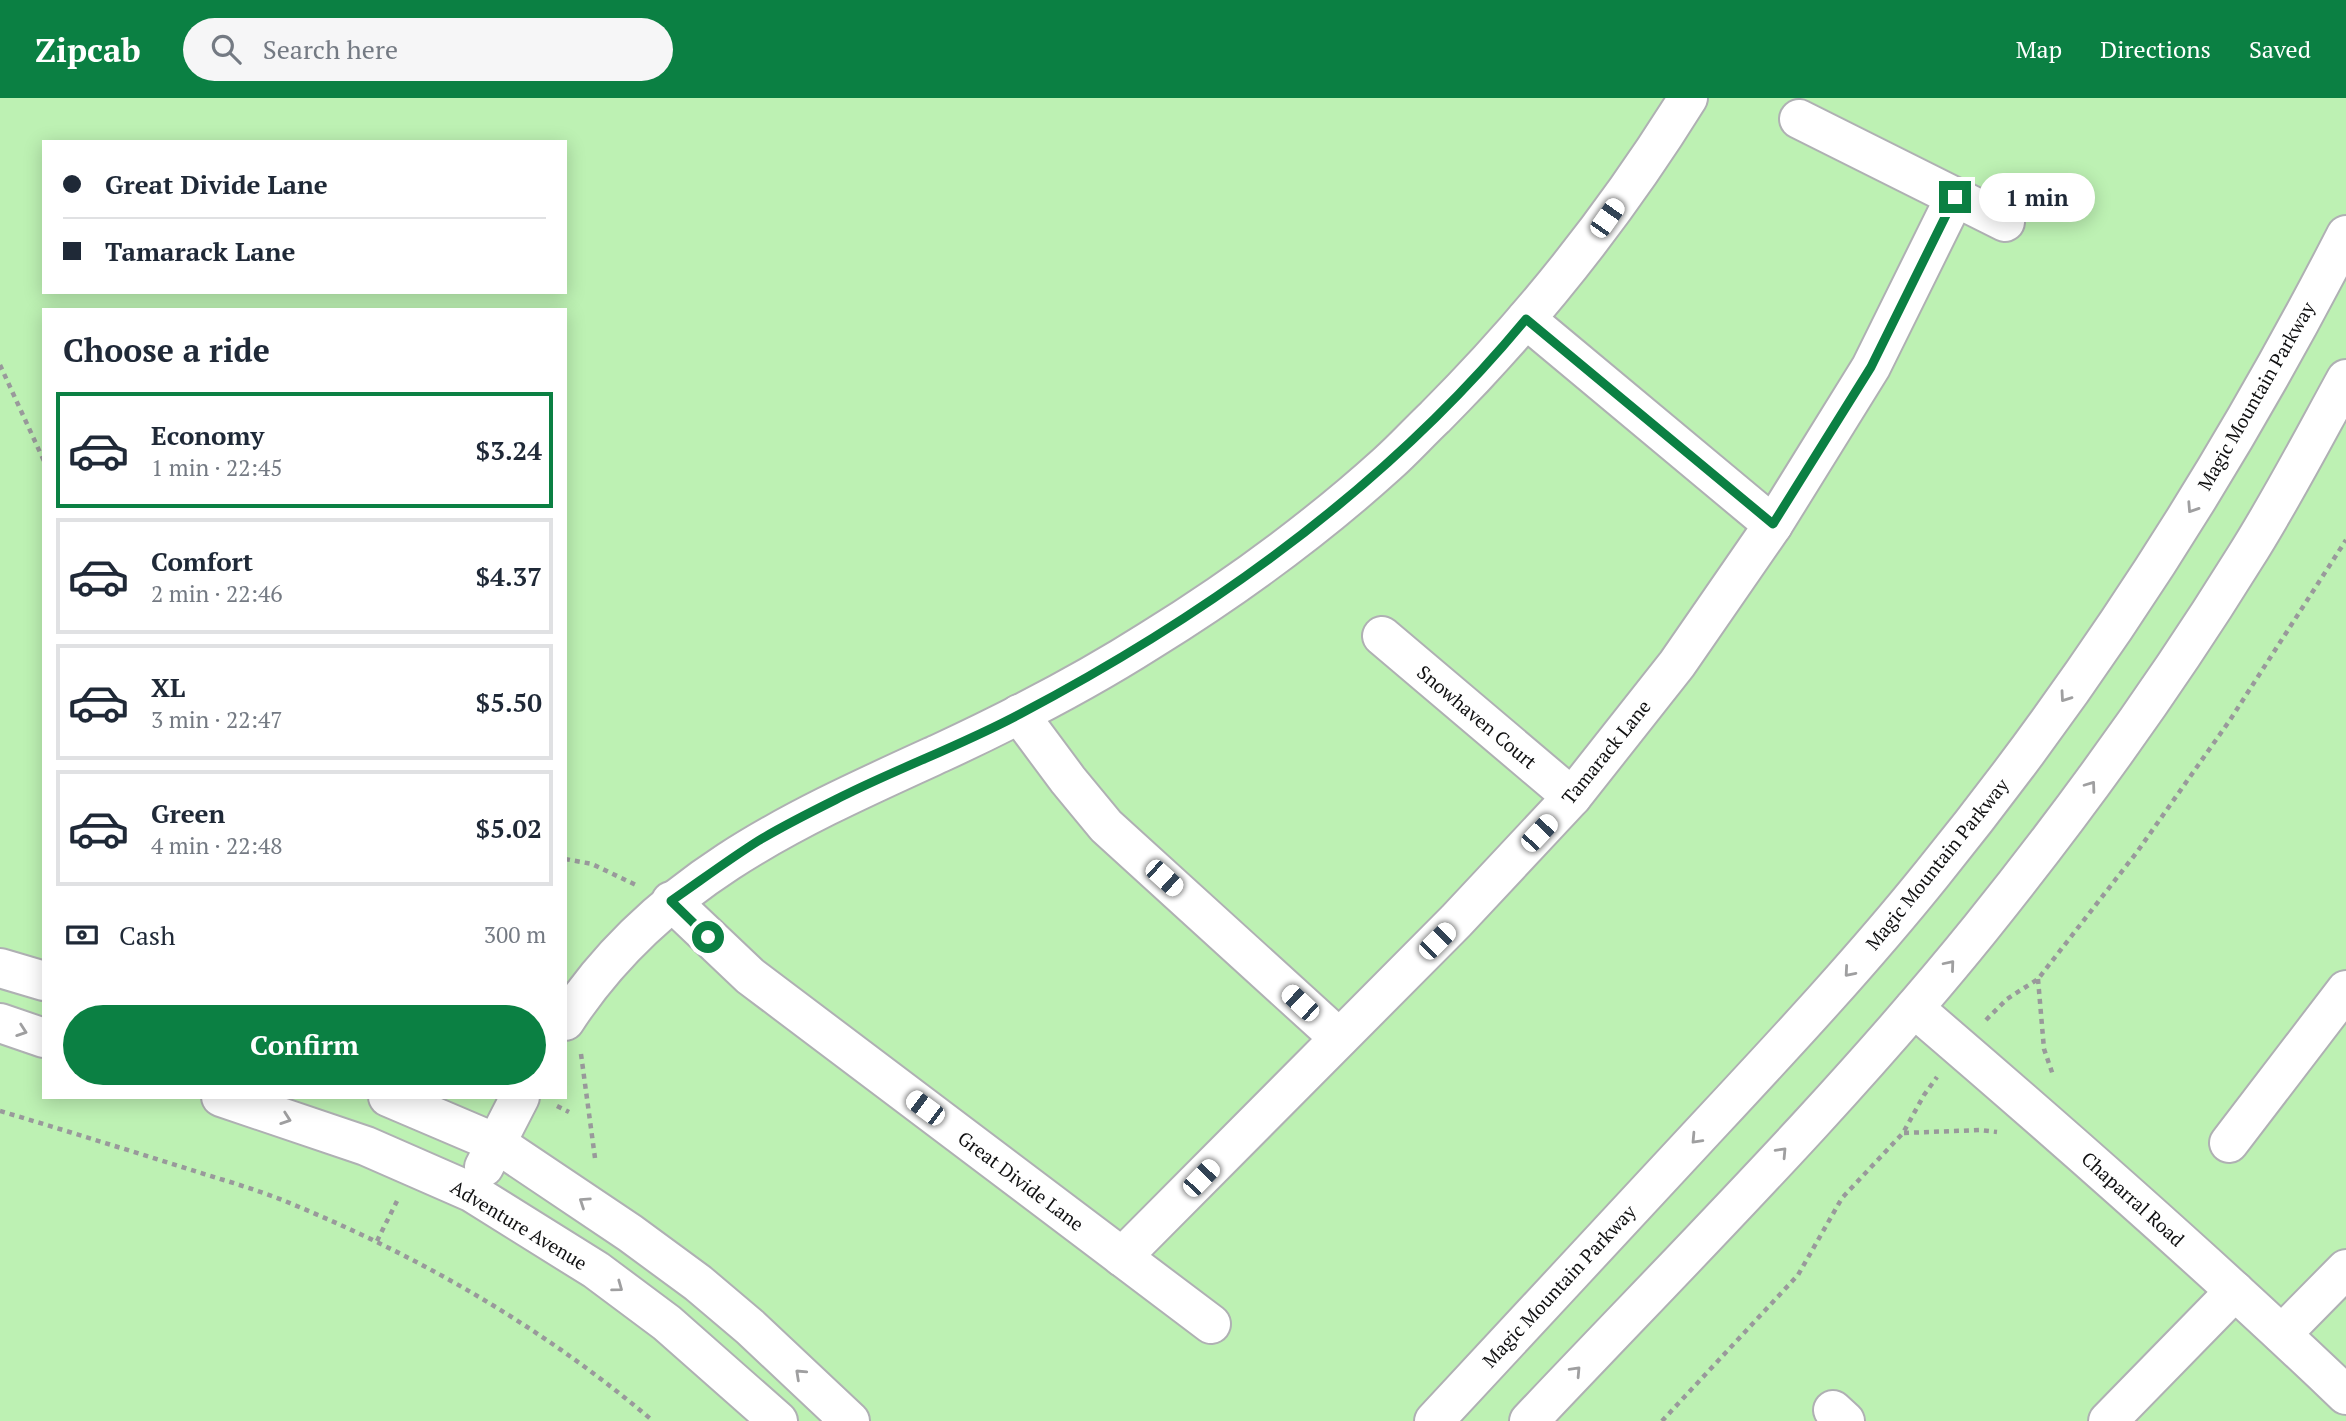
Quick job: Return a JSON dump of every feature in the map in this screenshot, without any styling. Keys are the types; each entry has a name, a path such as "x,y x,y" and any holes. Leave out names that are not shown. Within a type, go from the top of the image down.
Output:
{"street":[{"path":"570,1013 600,973 636,933 671,901 758,841 849,793 1019,715 1148,642 1279,553 1388,463 1488,364 1580,256 1661,142 1688,98"},
{"path":"1799,120 2005,222"},
{"name":"Tamarack Lane","path":"1122,1257 1456,921 1572,797 1677,664 1773,524 1871,367 1955,197"},
{"name":"Magic Mountain Parkway","path":"1434,1421 1814,1012 1932,875 2020,761 2130,605 2222,460 2346,235"},
{"path":"1526,319 1773,524"},
{"path":"1529,1421 1818,1115 1981,928 2079,802 2170,675 2246,556 2346,379"},
{"name":"Snowhaven Court","path":"1382,636 1572,797"},
{"path":"1019,715 1068,780 1107,825 1339,1038"},
{"name":"Great Divide Lane","path":"671,901 750,976 1211,1324"},
{"path":"0,968 42,980"},
{"path":"2230,1143 2345,993"},
{"name":"Chaparral Road","path":"1914,1008 2082,1152 2346,1395"},
{"path":"0,1023 42,1037"},
{"name":"Adventure Avenue","path":"227,1099 366,1146 471,1192 596,1270 712,1361 778,1421"},
{"path":"393,1099 496,1143 630,1233 698,1283 750,1327 850,1421"},
{"path":"471,1192 519,1099"},
{"path":"2282,1334 2346,1269"},
{"path":"2108,1421 2235,1291"}],"path":[{"path":"0,365 42,457"},
{"path":"1990,1016 2007,999 2038,979 2088,917 2179,794 2273,656 2346,540"},
{"path":"567,859 592,864 671,901"},
{"path":"2038,979 2044,1049"},
{"path":"570,1013 595,1158"},
{"path":"1662,1421 1798,1275 1842,1198 1903,1133 1935,1079"},
{"path":"0,1111 290,1203 377,1241 440,1273 502,1310 602,1379 653,1421"},
{"path":"1903,1133 1980,1130"},
{"path":"377,1241 400,1195"}],"green space":[{"path":"0,98 2346,98 2346,1421 0,1421"}],"route":[{"path":"708,937 671,901 758,841 849,793 1019,715 1148,642 1279,553 1388,463 1488,364 1526,319 1773,524 1871,367 1955,197"}]}
